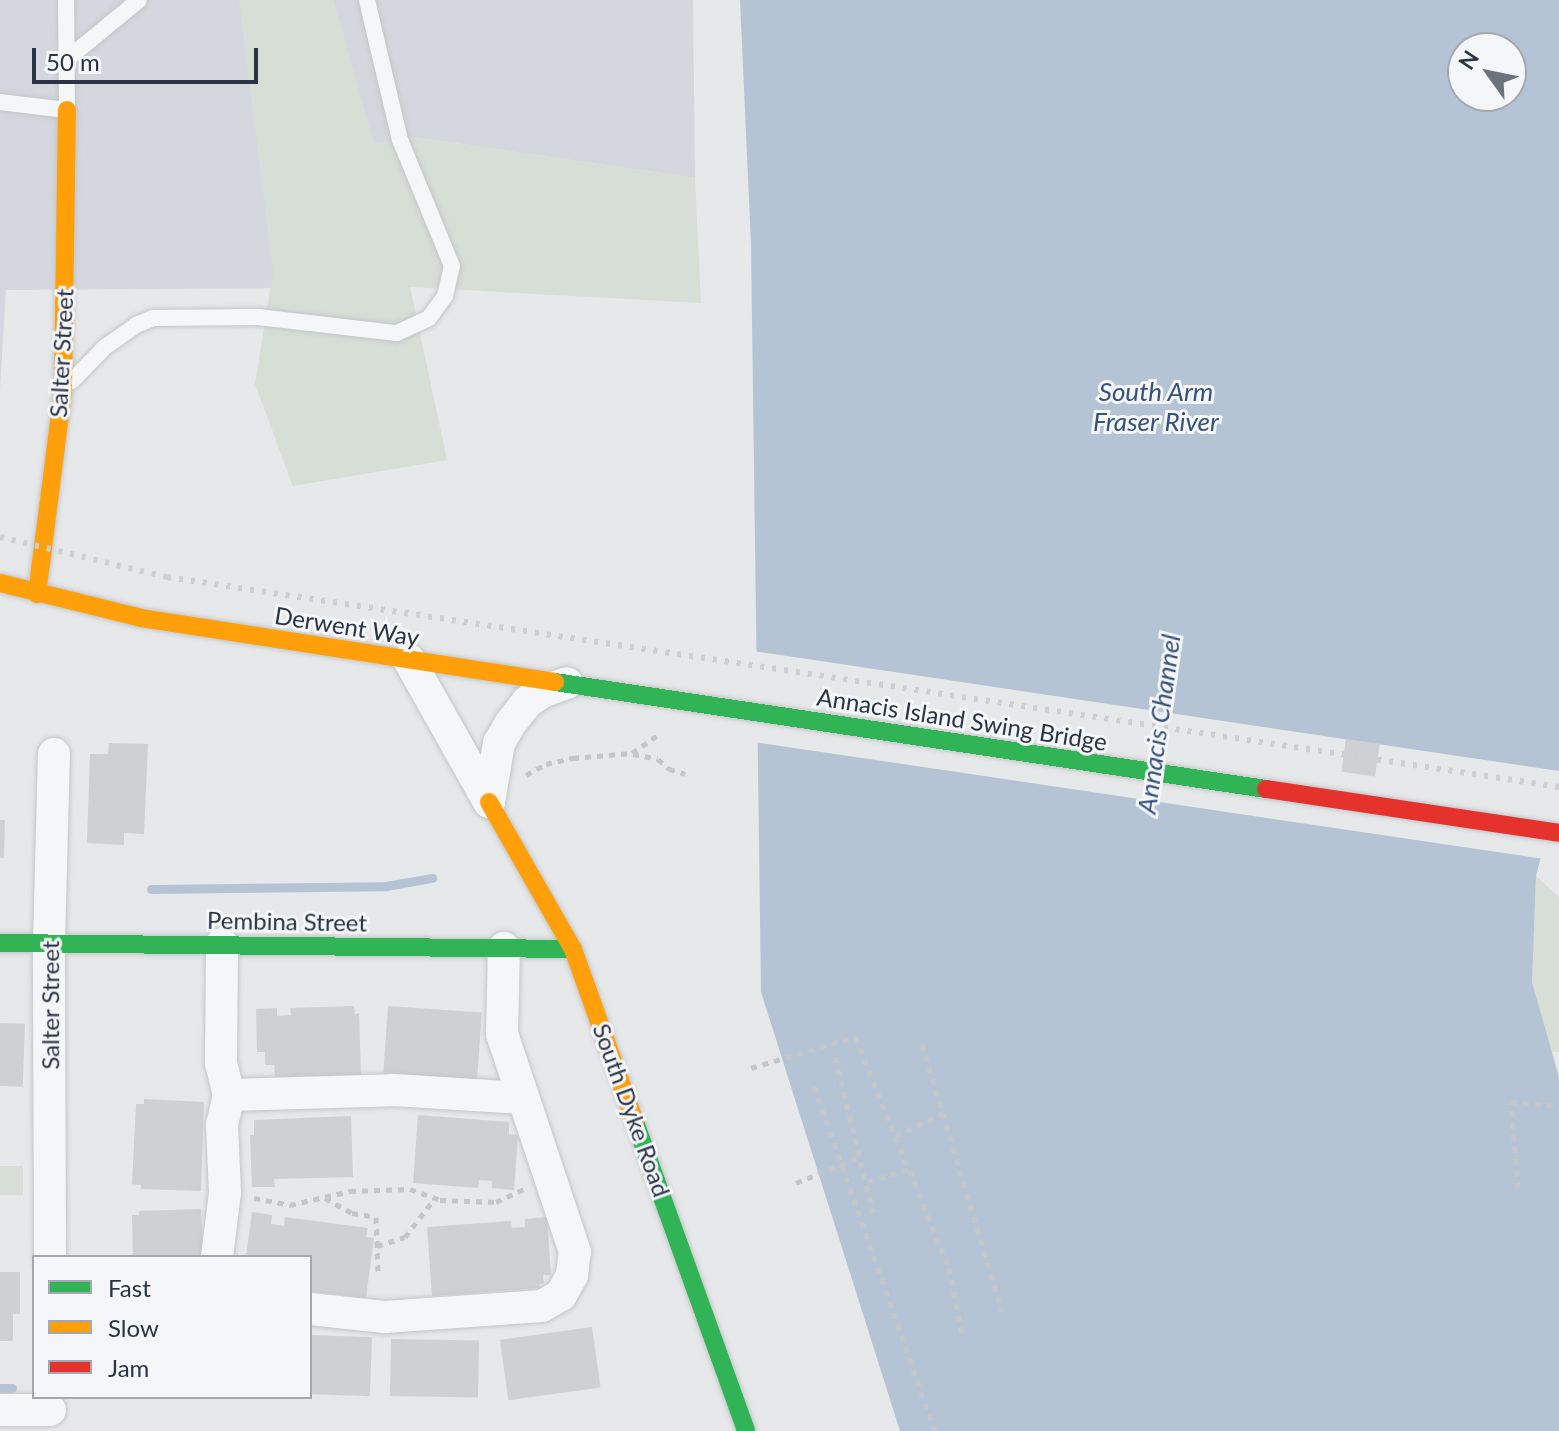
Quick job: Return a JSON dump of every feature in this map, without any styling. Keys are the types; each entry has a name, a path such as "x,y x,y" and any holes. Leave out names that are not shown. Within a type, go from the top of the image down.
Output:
{"street":[{"name":"Salter Street","path":"37,594 63,391 67,110"},
{"name":"Derwent Way","path":"0,583 141,618 689,702"},
{"name":"South Dyke Road","path":"409,660 573,949 746,1431"},
{"path":"489,802 499,743 510,724 527,702 544,691 567,683"},
{"name":"Annacis Island Swing Bridge","path":"689,702 1559,833"},
{"name":"Salter Street","path":"50,1255 49,943 54,754"},
{"name":"Pembina Street","path":"0,943 573,949"},
{"path":"217,1255 225,1195 222,1125 229,1095 221,1063 222,944"},
{"path":"312,1309 385,1317 542,1306 561,1295 572,1275 575,1252 502,1034 504,948"},
{"path":"229,1095 393,1090 523,1098"},
{"path":"0,1410 50,1413"}],"lane":[{"path":"0,102 67,110 66,0"},
{"path":"66,60 139,0"},
{"path":"63,391 105,347 136,325 153,318 258,317 397,333 429,318 445,296 452,266 400,140 367,0"}],"path":[{"path":"632,753 667,728"},
{"path":"520,778 546,764 573,758 632,753 658,759 669,769 685,774"},
{"path":"751,1068 855,1037 949,1268 962,1334"},
{"path":"922,1044 1002,1311"},
{"path":"835,1057 873,1212"},
{"path":"814,1086 935,1431"},
{"path":"1518,1188 1511,1102 1559,1106"},
{"path":"895,1136 944,1113"},
{"path":"796,1183 842,1161 859,1157"},
{"path":"868,1182 909,1169"},
{"path":"225,1195 290,1205 350,1191 410,1189 435,1198 496,1202 550,1177"},
{"path":"325,1198 352,1213 376,1217 378,1271"},
{"path":"377,1246 405,1237 435,1198"}],"shaded area":[{"path":"0,0 693,0 695,178 413,137 410,287 6,290 0,389"},
{"path":"239,0 334,0 374,143 413,137 695,178 701,303 410,287 447,460 293,486 255,384 273,272"},
{"path":"1536,876 1559,897 1559,1052 1550,1052 1532,982"},
{"path":"0,1166 23,1166 23,1195 0,1195"}],"water":[{"name":"South Arm Fraser River","path":"740,0 1559,0 1559,788 1536,876 1532,982 1559,1077 1559,1431 900,1431 761,992 751,244"}],"pier":[{"path":"753,651 1559,771 1559,804 1544,859 754,742"}],"building":[{"path":"1346,739 1380,744 1375,776 1341,772"},
{"path":"109,743 148,744 144,834 124,833 124,845 87,843 90,754 108,754"},
{"path":"0,820 5,820 4,858 0,858"},
{"path":"354,1006 355,1014 359,1013 361,1075 275,1077 274,1065 265,1065 265,1052 257,1052 256,1009 277,1008 277,1016 291,1015 290,1008"},
{"path":"388,1006 482,1013 477,1079 383,1073"},
{"path":"0,1023 25,1024 23,1087 0,1086"},
{"path":"144,1099 204,1102 201,1191 141,1189 141,1185 132,1184 136,1104 144,1104"},
{"path":"418,1115 509,1122 509,1134 518,1135 514,1190 492,1188 492,1181 479,1180 478,1188 413,1183"},
{"path":"351,1116 353,1177 274,1179 275,1187 252,1187 250,1135 254,1135 254,1120"},
{"path":"201,1209 203,1255 133,1255 132,1215 139,1215 139,1211"},
{"path":"252,1212 272,1215 271,1224 284,1226 285,1217 368,1228 366,1237 374,1238 366,1298 312,1291 312,1255 246,1255"},
{"path":"547,1217 551,1275 543,1275 544,1283 539,1284 540,1288 432,1296 427,1227 511,1221 512,1228 525,1227 525,1219"},
{"path":"0,1272 20,1272 20,1314 13,1314 13,1341 0,1341"},
{"path":"592,1327 600,1387 508,1400 500,1340"},
{"path":"312,1335 372,1337 370,1396 312,1394"},
{"path":"391,1339 479,1341 478,1398 390,1396"}],"waterway":[{"path":"151,889 386,886 432,878"},
{"path":"0,1388 12,1388"}],"railway":[{"path":"0,537 167,577 1559,787"}],"traffic: fast":[{"path":"555,682 1266,789"},
{"path":"0,943 573,949"},
{"path":"635,1122 746,1431"}],"traffic: slow":[{"path":"37,594 63,391 67,110"},
{"path":"0,583 141,618 555,682"},
{"path":"489,802 573,949 635,1122"}],"traffic: jam":[{"path":"1266,789 1559,833"}],"water label":[{"name":"Annacis Channel","path":"1159,724"}]}
